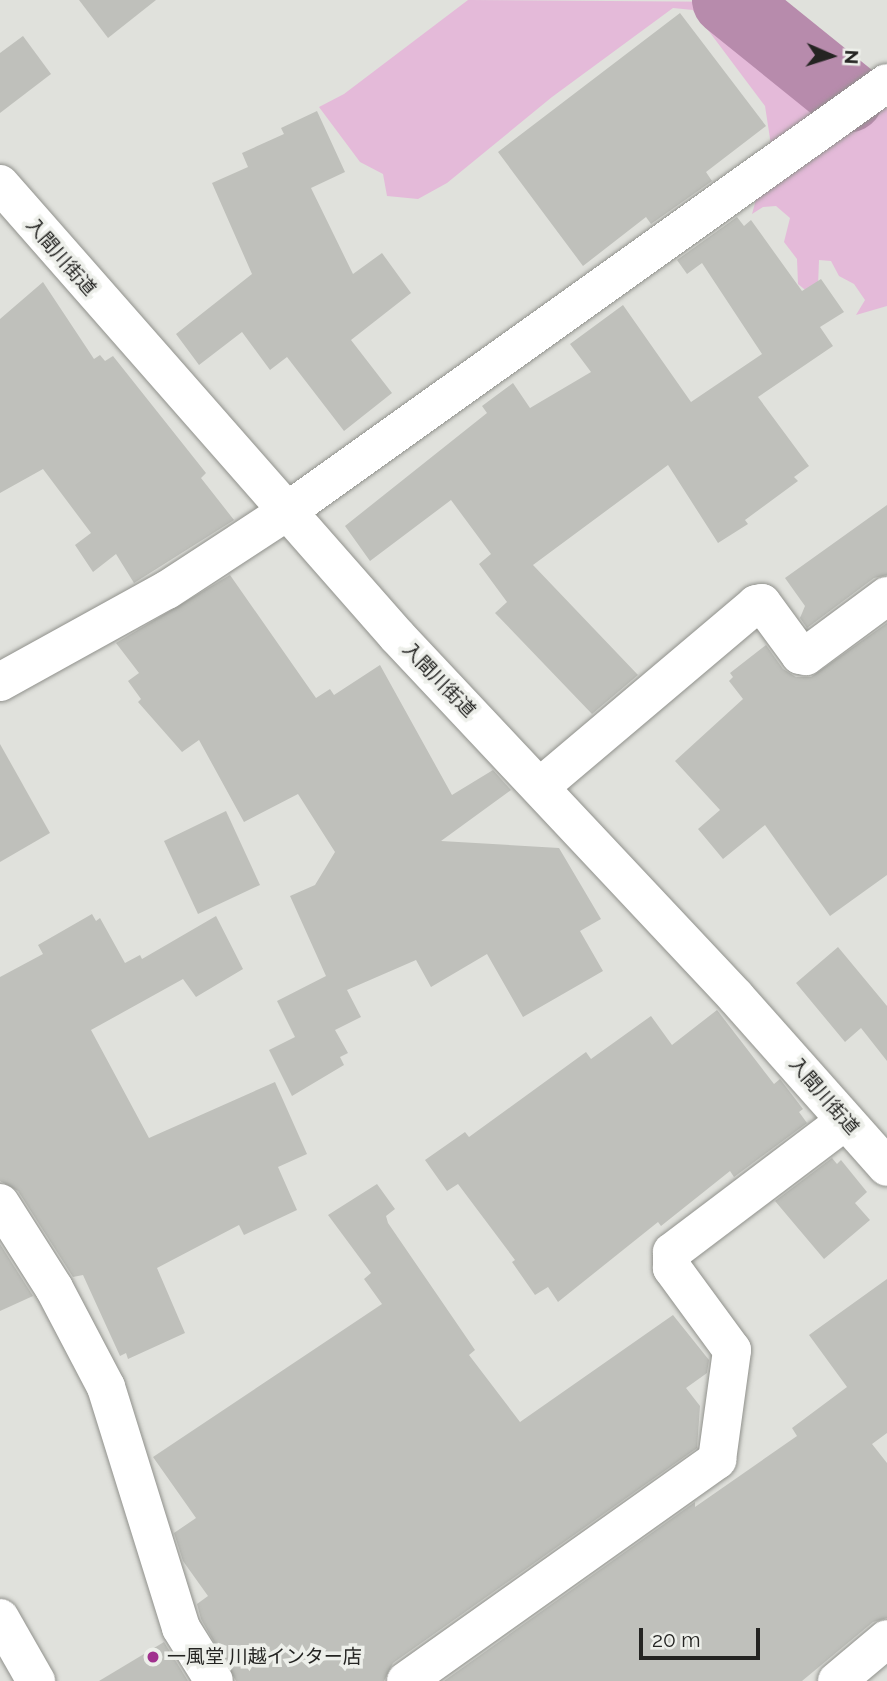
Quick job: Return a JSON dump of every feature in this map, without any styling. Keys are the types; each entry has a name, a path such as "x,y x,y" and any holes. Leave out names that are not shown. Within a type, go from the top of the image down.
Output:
{"main road":[{"path":"0,682 167,590 286,512 887,83"},
{"name":"入間川街道","path":"0,184 286,512 541,786 887,1167"},
{"path":"541,786 756,604 762,603 800,655 806,656 887,596"},
{"path":"406,1681 717,1460 732,1350 672,1268 673,1252 845,1121"},
{"path":"0,1203 54,1288 106,1387 181,1628 214,1681"},
{"path":"0,1618 36,1681"},
{"path":"837,1681 887,1639"}],"shaded area":[{"path":"468,0 742,2 804,48 812,73 838,81 887,109 887,306 856,315 865,300 854,284 839,276 831,261 819,260 818,286 809,293 798,284 797,259 784,242 790,218 776,206 763,207 752,214 771,145 765,106 693,10 673,8 552,97 447,183 418,199 387,196 383,174 360,162 319,107 344,94"}],"building":[{"path":"79,0 156,0 108,38"},
{"path":"680,13 766,126 706,172 712,181 651,224 646,217 583,266 498,152"},
{"path":"23,36 51,74 0,113 0,53"},
{"path":"317,111 345,172 311,188 353,274 382,253 411,293 351,340 392,393 344,431 287,357 270,370 242,332 199,365 176,334 252,274 212,183 248,167 242,153 284,134 281,128"},
{"path":"737,217 744,226 751,220 802,291 821,279 844,312 820,327 833,346 758,397 809,466 794,477 798,481 745,520 748,524 718,543 668,465 533,565 638,675 592,714 495,613 507,602 479,564 491,554 451,500 370,561 345,526 487,413 482,406 513,383 530,408 591,372 570,344 623,305 691,402 762,354 702,263 687,274 677,260"},
{"path":"43,282 94,359 100,355 105,361 113,356 206,473 201,478 234,520 134,583 116,554 93,572 75,545 91,533 43,469 0,493 0,319"},
{"path":"887,505 887,575 874,578 807,628 800,618 805,606 785,578"},
{"path":"230,575 316,698 330,689 334,695 380,665 452,795 493,770 511,790 441,841 559,848 601,919 580,931 603,971 523,1017 487,954 431,987 416,960 347,990 361,1017 335,1030 348,1053 340,1057 344,1065 292,1096 269,1050 295,1037 277,1001 326,976 290,896 315,885 335,852 298,794 244,822 199,740 182,752 138,702 141,699 128,681 139,673 116,643"},
{"path":"887,623 887,875 830,916 765,825 723,859 698,829 720,810 675,761 743,699 729,681 733,677 730,673 766,645 783,669 796,677 811,677"},
{"path":"0,744 50,833 0,862"},
{"path":"226,811 260,885 198,914 164,841"},
{"path":"92,914 96,921 100,918 125,963 140,955 142,959 216,916 243,969 196,997 183,979 91,1030 149,1138 275,1082 307,1154 278,1167 297,1210 244,1235 239,1225 157,1268 185,1333 128,1359 126,1353 120,1356 83,1275 73,1277 18,1191 0,1181 0,977 43,954 38,945"},
{"path":"838,947 887,1006 887,1061 861,1028 845,1042 796,983"},
{"path":"717,1010 774,1084 780,1079 803,1109 799,1112 807,1123 734,1177 730,1171 661,1226 658,1222 558,1302 548,1287 535,1295 512,1262 515,1260 458,1184 447,1191 425,1160 465,1132 469,1137 586,1052 591,1059 651,1016 672,1045"},
{"path":"832,1158 837,1164 841,1160 867,1192 855,1203 870,1220 824,1259 775,1201"},
{"path":"377,1184 395,1209 386,1216 388,1223 475,1350 469,1355 520,1422 673,1315 709,1360 707,1373 686,1388 700,1406 697,1448 393,1663 384,1681 236,1681 201,1619 197,1604 208,1596 183,1561 174,1533 196,1518 153,1457 382,1304 364,1279 371,1273 328,1215"},
{"path":"0,1244 33,1296 0,1311"},
{"path":"887,1279 887,1433 872,1444 887,1463 887,1618 873,1622 802,1681 444,1681 695,1502 695,1507 797,1436 792,1428 847,1387 809,1335"},
{"name":"一風堂 川越インター店","path":"164,1642 188,1681 99,1681"}],"waterway":[{"path":"728,0 848,97"}],"place":[{"name":"一風堂 川越インター店","path":"153,1657"}]}
